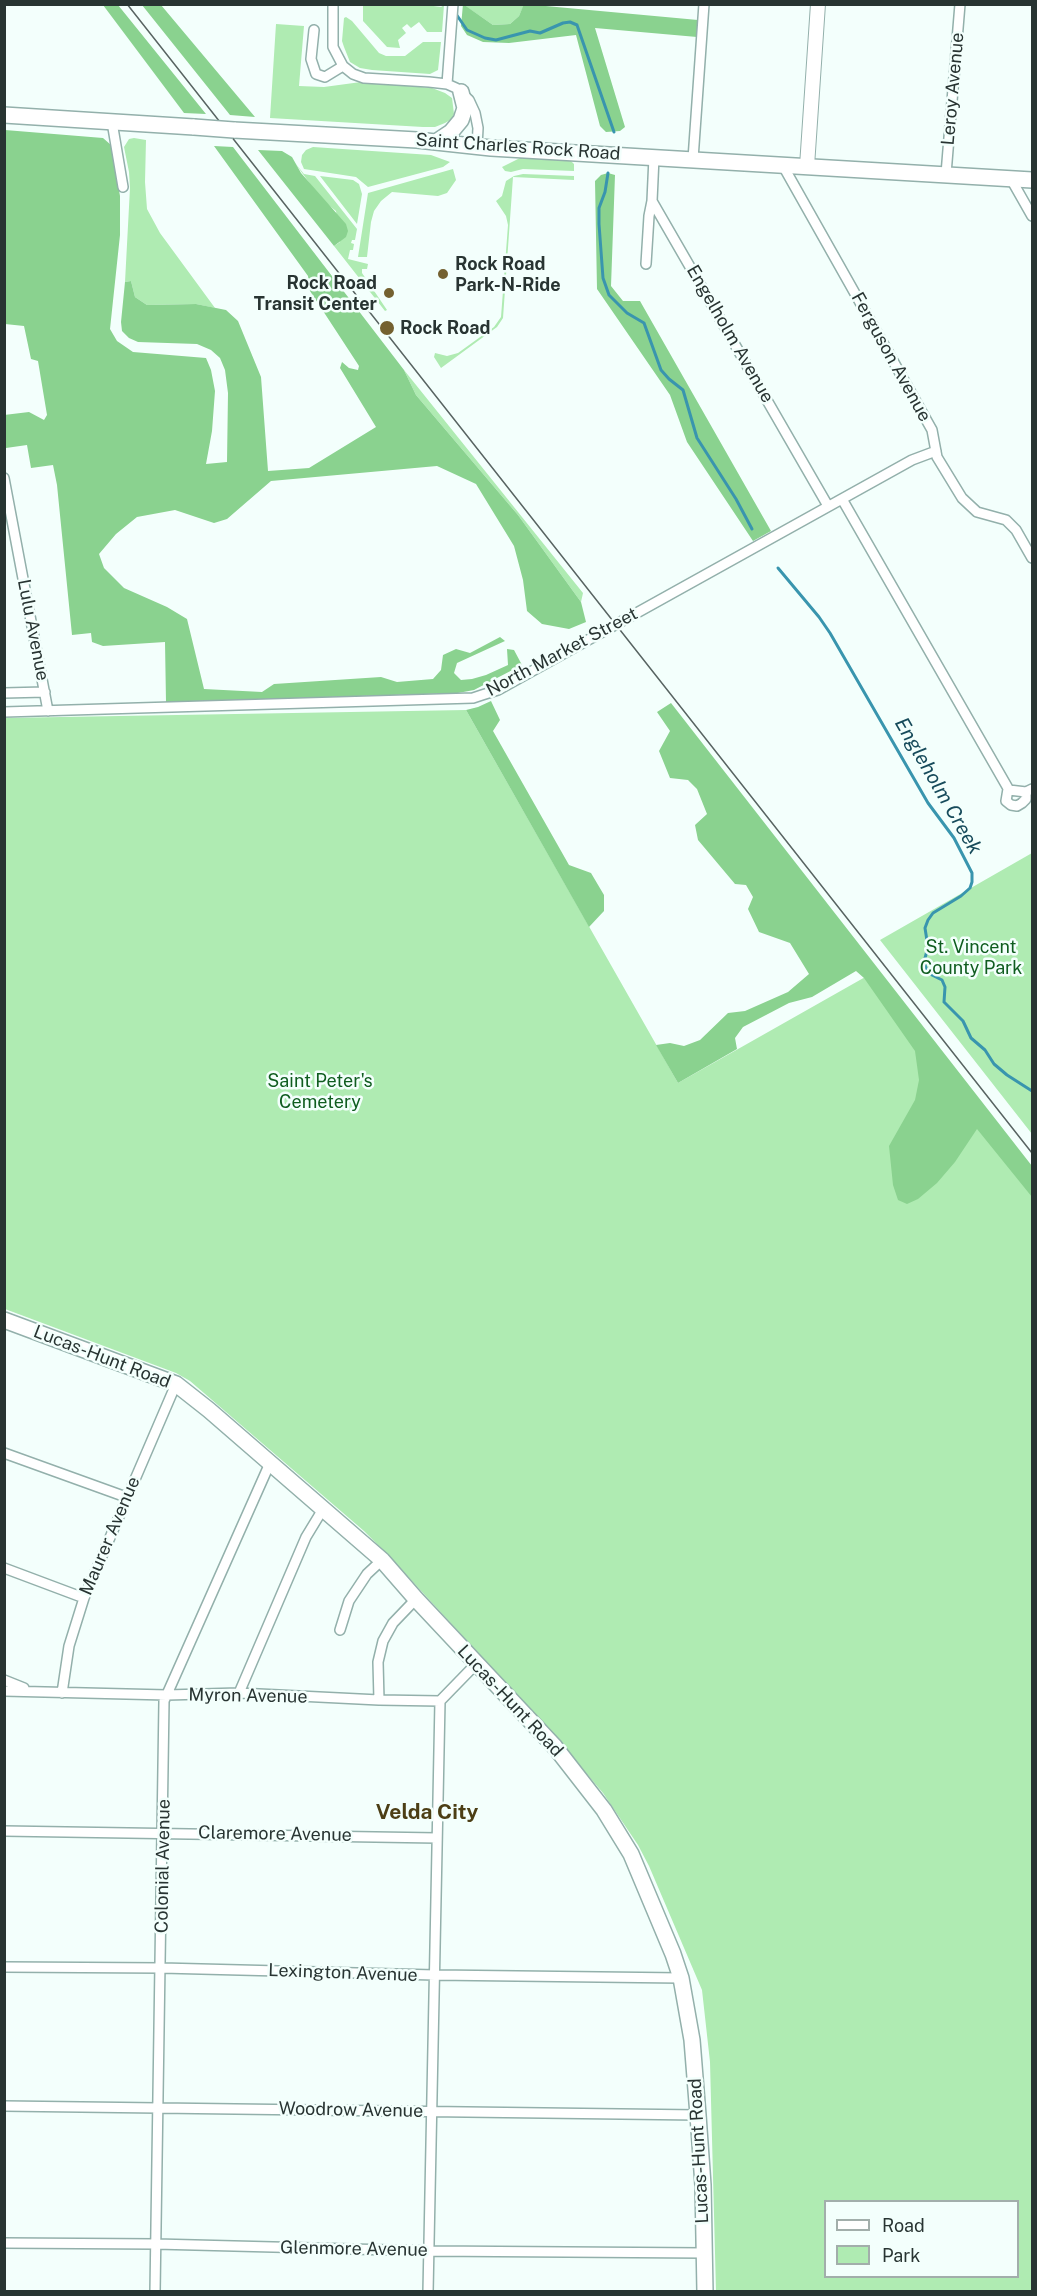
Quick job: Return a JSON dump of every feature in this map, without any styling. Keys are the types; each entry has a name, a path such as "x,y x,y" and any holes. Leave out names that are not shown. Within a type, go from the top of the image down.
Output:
{"main road":[{"path":"436,142 451,132 461,120 465,108 454,88"},
{"name":"Saint Charles Rock Road","path":"4,115 436,142 477,147 1032,180"},
{"name":"Lucas-Hunt Road","path":"4,1320 176,1384 382,1560 555,1747 604,1810 631,1854 681,1978 692,2040 698,2115 703,2185 705,2292"}],"street":[{"path":"333,4 333,47 342,66 364,78 454,88 469,100 476,113 477,147"},
{"path":"693,159 704,4"},
{"path":"807,166 818,4"},
{"name":"Leroy Avenue","path":"946,174 960,4"},
{"path":"453,9 454,88"},
{"path":"314,30 311,59 316,74 325,77 342,66"},
{"path":"112,122 123,187"},
{"path":"646,264 654,157"},
{"name":"Ferguson Avenue","path":"782,164 932,430 940,464 966,504 977,512 1006,520 1016,530 1032,558"},
{"path":"1011,179 1032,216"},
{"name":"Engelholm Avenue","path":"652,201 828,506"},
{"name":"North Market Street","path":"4,712 461,698 482,695 498,690 912,460 936,451"},
{"name":"Lulu Avenue","path":"4,478 48,711"},
{"path":"842,499 1021,790"},
{"path":"4,693 45,692"},
{"name":"Maurer Avenue","path":"62,1693 69,1646 84,1598 176,1384"},
{"path":"4,1453 126,1497"},
{"name":"Colonial Avenue","path":"155,2292 162,1968 164,1701 270,1462"},
{"path":"239,1694 306,1537 322,1509"},
{"path":"340,1630 349,1601 367,1574 382,1560"},
{"path":"4,1568 84,1598"},
{"path":"379,1700 378,1662 383,1641 393,1623 416,1599"},
{"path":"428,2292 440,1701 476,1664"},
{"path":"4,1680 33,1692"},
{"name":"Myron Avenue","path":"4,1691 167,1695 239,1694 440,1701"},
{"name":"Claremore Avenue","path":"4,1831 437,1838"},
{"name":"Lexington Avenue","path":"4,1967 681,1978"},
{"name":"Woodrow Avenue","path":"4,2106 698,2115"},
{"name":"Glenmore Avenue","path":"4,2243 156,2244 429,2251 704,2253"}],"green space":[{"path":"463,4 493,25 510,24 519,16 524,4 698,20 697,37 595,28 625,127 620,131 606,132 600,126 576,35 509,43 483,42 467,35 461,26"},
{"path":"103,5 118,5 206,114 184,113"},
{"path":"142,5 161,5 255,117 230,115"},
{"path":"363,5 441,7 444,5 442,32 427,32 419,22 411,28 407,24 402,28 406,33 398,40 400,48 387,47 363,21"},
{"path":"464,5 524,5 519,16 510,24 493,25"},
{"path":"346,17 379,53 386,56 405,56 423,42 441,42 438,70 430,74 360,68 350,62 342,41 344,18"},
{"path":"276,24 304,26 299,86 324,87 361,82 432,88 452,98 454,114 452,119 435,127 423,127 270,118"},
{"path":"5,130 103,138 111,145 120,196 120,235 110,329 117,341 133,352 206,358 215,391 212,431 206,464 227,462 228,393 225,370 220,358 211,350 197,344 138,342 129,338 122,331 121,322 125,282 131,281 135,297 147,305 196,304 226,310 238,321 261,377 268,471 309,468 376,427 340,368 342,362 349,368 358,370 359,366 310,291 308,276 214,146 233,147 404,370 416,395 518,515 581,602 586,622 569,629 542,624 527,611 523,580 514,546 476,484 437,466 271,481 227,519 214,523 175,510 137,517 116,534 99,554 104,568 124,588 167,607 187,619 204,689 262,692 274,684 381,677 397,682 433,679 441,670 443,655 456,649 470,653 500,637 505,641 457,663 454,673 461,680 486,675 508,665 507,649 514,650 522,665 474,690 458,693 166,702 165,642 103,646 92,642 91,633 72,635 53,465 31,468 27,445 6,448 4,440 4,415 29,412 44,420 47,415 38,361 31,359 24,326 5,324"},
{"path":"129,139 146,140 147,209 160,233 215,308 196,304 147,305 135,297 131,281 125,282 130,188 124,147"},
{"path":"313,147 431,155 450,162 443,167 368,187 356,177 304,169 301,162 302,155"},
{"path":"258,150 282,151 292,157 301,173 346,224 348,231 346,237 334,246"},
{"path":"520,158 571,161 574,164 574,171 523,169 511,172 505,171 502,167"},
{"path":"295,163 304,174 315,176 357,229 355,240 351,243 354,244 353,250 350,250 348,259 368,264 367,269 362,269 362,273 387,310 385,311 334,246 340,242 336,211 321,199"},
{"path":"453,169 456,180 447,193 438,196 392,192 381,201 374,211 371,222 367,257 358,257 368,193"},
{"path":"608,173 615,175 611,286 623,301 640,301 771,531 753,541 687,442 670,395 597,289 595,181 601,175"},
{"path":"523,174 574,176 574,180 513,177 503,318 497,327 441,368 434,357 435,353 447,356 458,353 494,327 501,317 508,225 506,216 496,201 502,196 506,181 514,176"},
{"path":"320,176 353,180 359,184 362,194 357,224"},
{"path":"404,370 583,593 581,602 518,515 416,395"},
{"path":"491,701 500,720 493,731 569,865 591,873 604,895 604,911 589,927 466,710"},
{"path":"671,703 1032,1166 1032,1197 977,1129 955,1162 937,1183 918,1199 907,1204 898,1200 893,1185 889,1146 915,1100 919,1080 915,1051 864,978 856,971 812,997 789,1003 743,1027 735,1038 737,1049 678,1083 656,1045 670,1043 684,1046 700,1040 728,1013 745,1011 788,992 809,974 790,943 759,932 748,909 753,897 746,885 735,884 698,840 695,825 707,814 697,789 688,780 670,778 659,751 670,731 657,712"},
{"name":"Saint Peter's Cemetery","path":"466,710 678,1083 867,976 1032,1182 1032,2291 716,2291 710,2062 702,1990 649,1866 638,1845 603,1793 557,1739 364,1531 190,1381 176,1373 5,1309 4,718"},
{"name":"St. Vincent County Park","path":"1032,853 1032,1134 880,940"}],"waterway":[{"name":"Engleholm Creek","path":"454,11 467,30 496,40 530,31 540,33 563,23 570,22 577,25 614,132"},
{"name":"Engleholm Creek","path":"608,173 605,192 599,208 599,224 603,278 609,295 627,313 644,323 661,370 683,390 697,438 736,499 752,529"},
{"name":"Engleholm Creek","path":"778,568 830,633 928,803 954,838 972,873 970,888 933,913 928,920 925,928 928,947 924,962 926,968 932,975 942,980 945,987 944,1002 963,1021 971,1038 985,1050 994,1064 1032,1091"}],"tram line":[{"path":"127,4 1032,1153"}],"place":[{"name":"Rock Road Park-N-Ride","path":"443,274"},
{"name":"Rock Road Transit Center","path":"389,293"},
{"name":"Rock Road","path":"387,328"}],"district":[{"name":"Velda City","path":"427,1813"}]}
